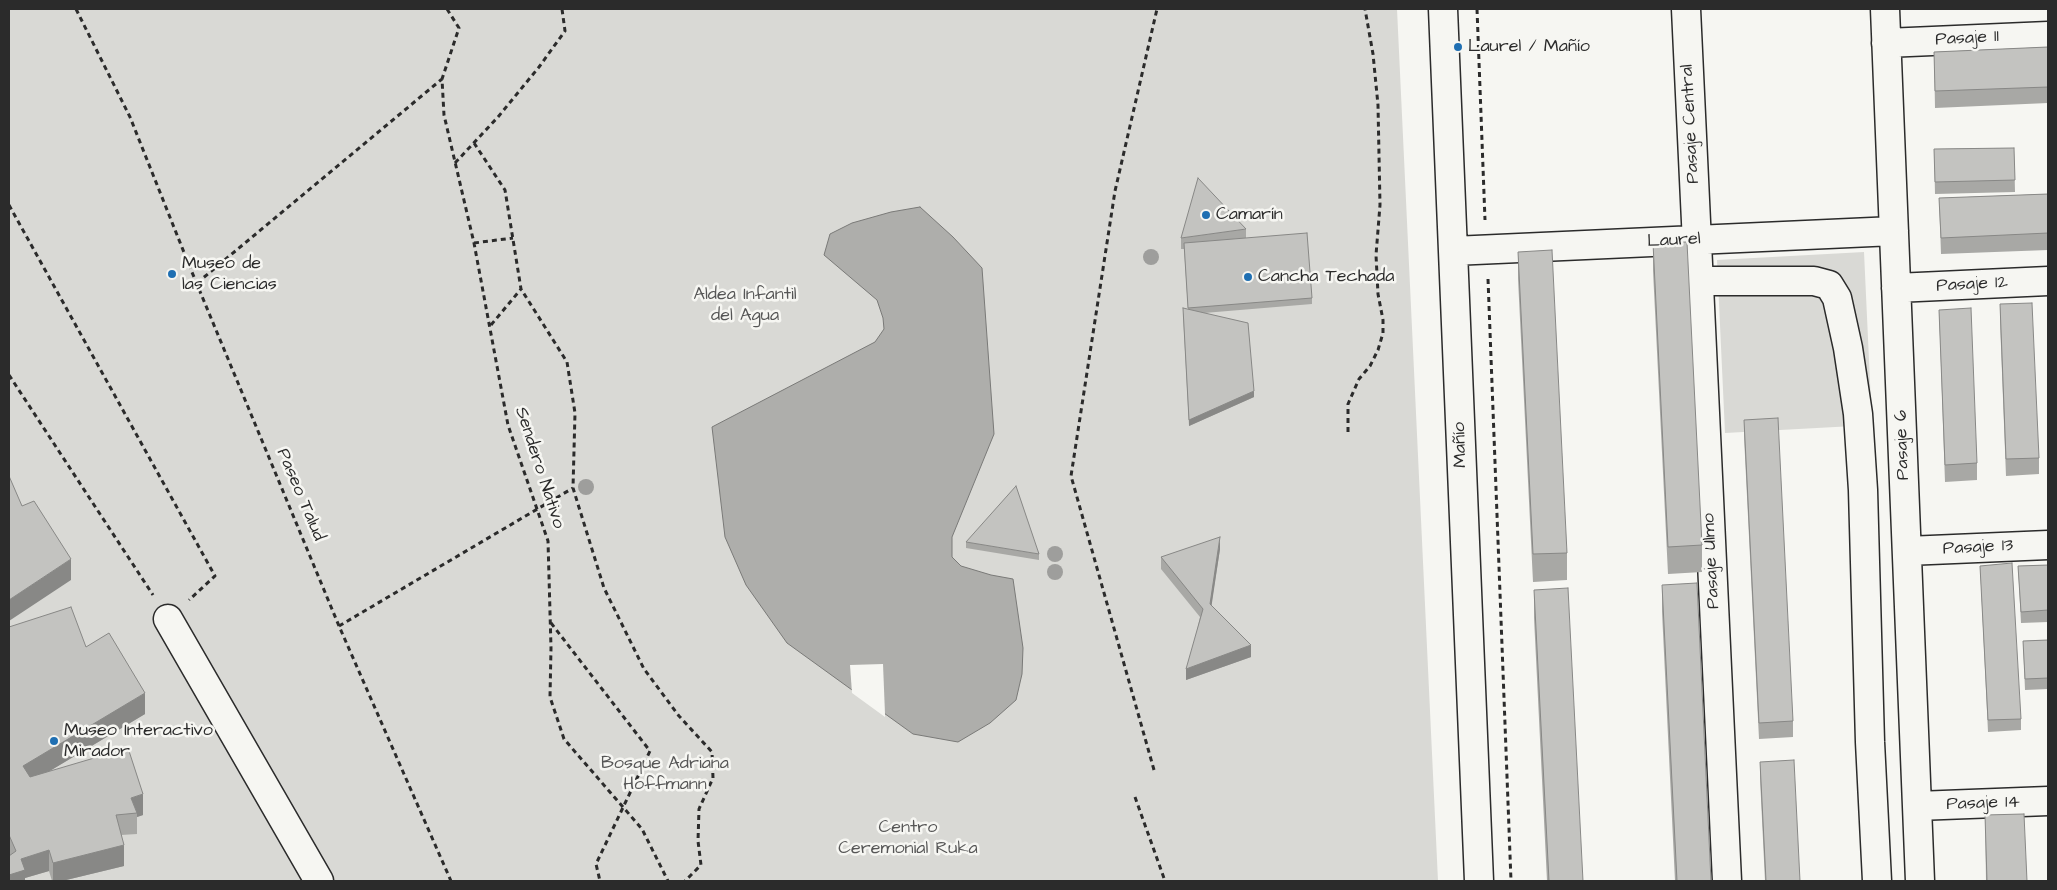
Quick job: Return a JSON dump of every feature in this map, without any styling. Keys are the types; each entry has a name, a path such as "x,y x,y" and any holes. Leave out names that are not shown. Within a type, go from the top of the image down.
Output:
{"street":[{"name":"Mañío","path":"1443,9 1479,881"},
{"name":"Pasaje Central","path":"1686,9 1696,240"},
{"name":"Pasaje 6","path":"1885,9 1920,881"},
{"name":"Pasaje 11","path":"1886,43 2048,36"},
{"name":"Laurel","path":"1453,251 1894,231"},
{"name":"Pasaje Ulmo","path":"1696,240 1727,881"},
{"path":"1698,280 1814,281 1829,285 1837,298 1848,348 1858,414 1863,490 1870,732 1877,881"},
{"name":"Pasaje 12","path":"1896,288 2048,281"},
{"name":"Pasaje 13","path":"1907,551 2048,545"},
{"path":"168,619 319,881"},
{"name":"Pasaje 14","path":"1917,806 2048,801"}],"path":[{"name":"Paseo Talud","path":"76,9 130,117 339,626 451,881"},
{"name":"Sendero Nativo","path":"447,9 459,28 442,79 444,115 491,325 508,425 548,541 551,623 550,697 564,739 642,829 668,881"},
{"path":"455,164 539,67 565,31 562,9"},
{"path":"1154,770 1071,476 1115,191 1157,9"},
{"path":"1348,432 1347,411 1352,391 1378,350 1383,333 1376,255 1380,205 1378,105 1373,54 1365,9"},
{"path":"1477,9 1511,881"},
{"path":"197,283 442,79"},
{"path":"474,143 505,190 521,289 567,362 575,413 573,488 604,588 644,669 679,716 712,752 713,778 699,809 698,840 701,865 685,881"},
{"path":"9,205 215,576 168,619 9,375"},
{"path":"474,243 513,238"},
{"path":"491,325 521,289"},
{"path":"339,626 573,488"},
{"path":"551,623 650,751 596,864 600,881"},
{"path":"1135,797 1165,881"}],"green space":[{"path":"9,9 1397,9 1438,881 9,881"},
{"path":"1864,252 1872,425 1725,433 1717,260"}],"shaded area":[{"path":"920,207 953,237 982,268 994,434 952,537 952,557 961,566 1013,579 1023,648 1022,674 1016,700 990,723 958,742 913,734 787,643 746,585 725,537 712,427 875,342 884,329 883,318 877,300 824,255 830,234 852,223 891,212"}],"pier":[{"path":"883,664 885,717 852,693 850,665"}],"building":[{"path":"2048,47 2048,87 1935,91 1934,52"},
{"path":"2014,148 2015,180 1935,182 1934,149"},
{"name":"Camarín","path":"1198,178 1246,229 1181,238"},
{"path":"2048,194 2048,233 1941,238 1939,198"},
{"name":"Cancha Techada","path":"1307,233 1312,298 1188,308 1184,243"},
{"path":"1687,242 1702,545 1668,547 1653,243"},
{"path":"1552,250 1567,553 1533,554 1518,252"},
{"path":"2032,303 2039,458 2006,459 2000,304"},
{"path":"1183,308 1248,323 1254,391 1189,420"},
{"path":"1971,308 1977,463 1945,465 1939,310"},
{"path":"1778,418 1793,721 1759,723 1744,420"},
{"path":"9,476 22,506 34,501 71,559 9,600"},
{"path":"1016,486 1039,554 966,542"},
{"path":"1220,537 1210,604 1251,645 1186,669 1203,609 1161,557"},
{"path":"2012,563 2021,719 1988,720 1980,566"},
{"path":"2048,565 2048,610 2021,612 2018,566"},
{"path":"1697,583 1711,881 1677,881 1662,585"},
{"path":"1568,588 1583,881 1549,881 1534,590"},
{"name":"Museo Interactivo Mirador","path":"71,607 86,647 109,633 145,693 23,766 30,777 128,748 143,794 131,798 137,813 116,815 124,845 53,863 49,850 21,859 25,870 9,875 9,856 16,851 9,835 9,627"},
{"path":"2048,640 2048,678 2025,679 2023,641"},
{"path":"1794,760 1800,881 1766,881 1760,762"},
{"path":"2024,814 2027,881 1987,881 1985,815"}],"place":[{"name":"Laurel / Mañío","path":"1458,47"},
{"name":"Camarín","path":"1206,215"},
{"name":"Museo de las Ciencias","path":"172,274"},
{"name":"Cancha Techada","path":"1248,277"},
{"name":"Museo Interactivo Mirador","path":"54,741"}],"park label":[{"name":"Aldea Infantil del Agua","path":"745,305"},
{"name":"Bosque Adriana Hoffmann","path":"665,774"},
{"name":"Centro Ceremonial Ruka","path":"908,838"}]}
